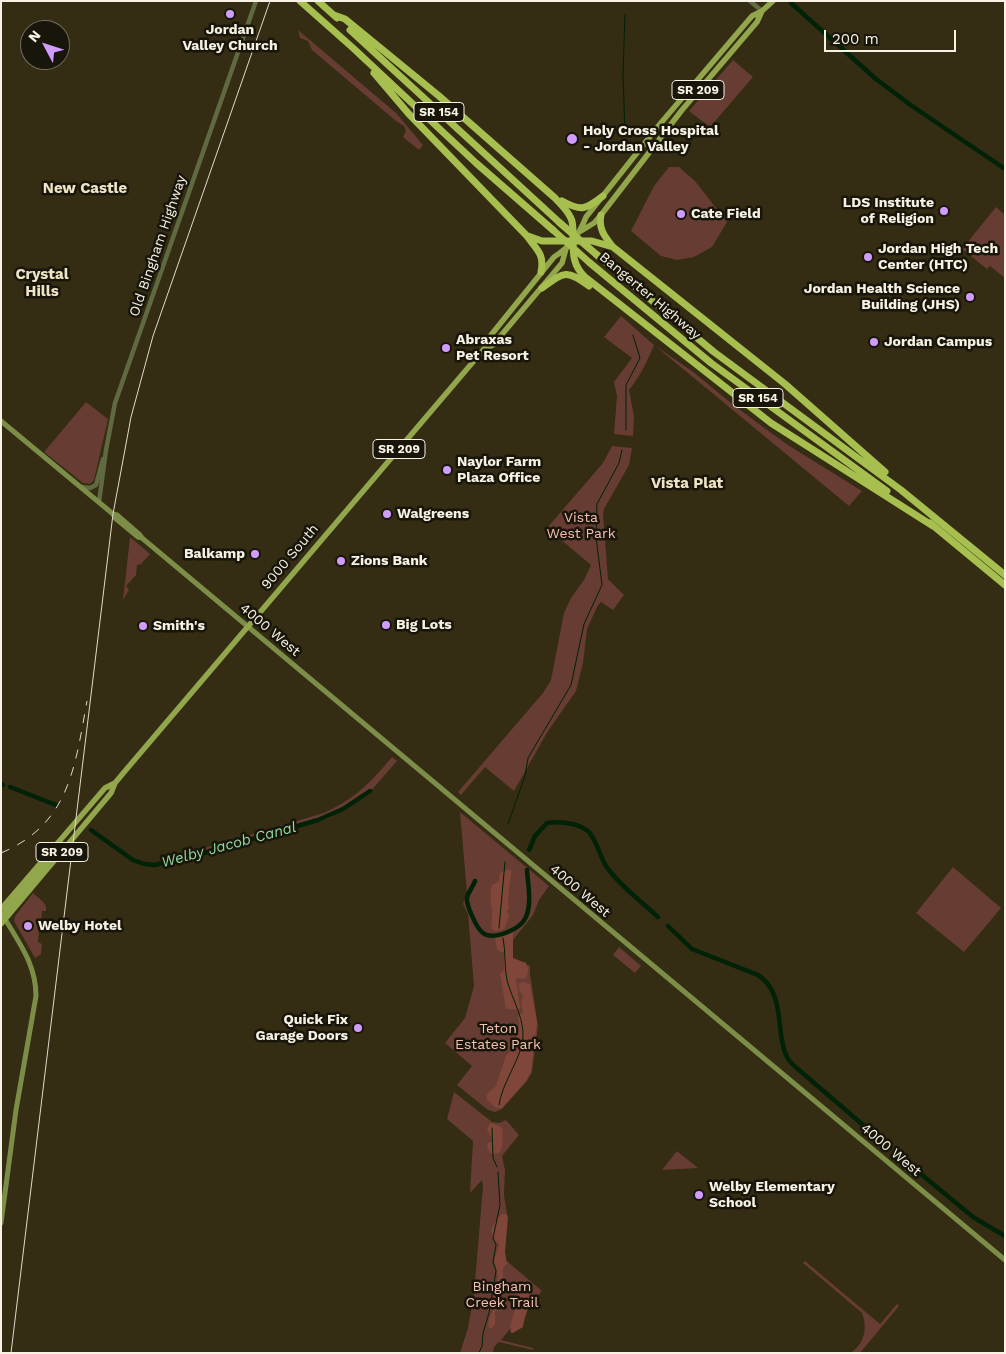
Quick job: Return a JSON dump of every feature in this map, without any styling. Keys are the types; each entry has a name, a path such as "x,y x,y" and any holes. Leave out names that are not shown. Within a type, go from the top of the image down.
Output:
{"highway":[{"name":"Bangerter Highway","path":"300,1 476,163 590,263 718,368 933,526 1005,585"},
{"name":"Bangerter Highway","path":"318,1 597,255 714,352 876,471 938,519 1005,575"},
{"path":"334,15 345,19 439,96 555,198 569,214 575,260 579,272 772,423 933,526"},
{"path":"353,48 408,113 526,236 542,256 541,272"},
{"path":"555,198 572,207 582,208 590,206 603,196"},
{"path":"601,215 600,227 603,235 613,247 784,384 938,519"},
{"path":"526,236 542,241 592,241 613,247"},
{"path":"542,288 557,277 570,274 616,302"}],"main road":[{"name":"9000 South","path":"1,909 105,788 115,783 484,349 487,340 541,272 554,257 566,249 581,231 594,223 601,215 699,89 758,22 762,12 773,1"},
{"name":"9000 South","path":"581,231 586,217 665,118 729,41 752,16 762,12"},
{"name":"9000 South","path":"484,349 493,345 542,288 562,263 566,249"},
{"name":"4000 West","path":"1,421 113,514 117,515 142,538 1005,1260"},
{"name":"9000 South","path":"3,922 112,793 115,783"},
{"path":"1,1223 16,1110 36,996 35,977 31,964 3,922 4,914 46,863 59,840"}],"street":[{"name":"Old Bingham Highway","path":"100,502 110,423 118,395 256,1"},
{"path":"750,1 762,12"},
{"path":"81,487 90,488 96,485 106,450"}],"green space":[{"path":"298,30 396,113 423,145 419,150 403,137 406,131 404,126 312,50 308,41 300,38"},
{"path":"733,60 753,77 710,127 689,111"},
{"name":"Cate Field","path":"669,167 679,167 695,181 727,222 712,247 694,257 677,260 661,256 631,231 654,186"},
{"path":"996,207 1005,215 1005,278 990,266 987,269 962,249"},
{"path":"621,316 654,345 637,379 629,390 634,416 633,436 614,434 617,396 614,382 632,358 604,337"},
{"path":"654,345 692,371 731,403 788,445 862,491 849,506"},
{"path":"86,402 108,419 94,480 90,484 83,483 44,452"},
{"name":"Vista West Park","path":"612,446 632,448 629,465 603,514 608,579 624,595 613,610 601,602 598,605 587,629 583,663 576,691 548,731 514,791 485,767 461,795 458,792 543,693 551,680 564,613 591,565 547,528 603,463"},
{"path":"130,537 150,554 141,564 137,565 136,575 126,586 129,590 123,600"},
{"path":"392,757 397,761 369,793 343,811 327,819 195,857 201,849 324,813 335,808 362,789"},
{"name":"Teton Estates Park","path":"460,812 549,886 539,900 533,915 513,940 513,960 530,966 538,1026 532,1072 527,1081 502,1109 495,1112 488,1110 457,1085 472,1066 445,1043 465,1018 474,986 468,914 463,904 467,893"},
{"path":"953,867 1001,908 964,952 916,913"},
{"path":"33,893 46,906 46,911 42,911 41,922 45,923 44,932 39,932 38,942 42,944 41,954 35,958 14,921 15,916"},
{"path":"619,947 641,966 635,973 613,955"},
{"name":"Bingham Creek Trail","path":"454,1092 492,1122 499,1123 506,1120 519,1135 502,1156 505,1170 504,1195 507,1214 501,1256 542,1291 501,1340 533,1348 533,1350 499,1342 494,1347 493,1353 460,1353 468,1328 474,1294 483,1186 482,1180 470,1193 473,1141 447,1119"},
{"path":"677,1151 698,1168 662,1170"},
{"path":"805,1261 880,1324 897,1304 899,1306 860,1353 850,1353 855,1350 864,1336 865,1324 862,1313 803,1263"}],"shaded area":[{"path":"509,869 512,871 509,908 507,911 509,917 504,929 496,931 491,927 491,889 492,885 499,881 500,873"},
{"path":"513,932 513,958 526,963 528,970 528,974 524,979 516,978 519,1010 506,1009 500,974 504,970 504,953 497,950 495,938 498,934"},
{"path":"519,983 530,984 537,1022 531,1072 525,1082 502,1108 496,1108 487,1100 487,1094 496,1086 506,1055 515,1048 519,1027 518,1016 523,1012 521,1003 523,995 519,988"},
{"path":"490,1123 500,1126 503,1130 501,1149 496,1154 490,1153 487,1147 488,1143 493,1141 487,1129"},
{"path":"501,1214 507,1214 508,1218 505,1252 507,1264 503,1268 503,1278 506,1283 495,1313 495,1324 492,1328 489,1328 498,1276 494,1261 499,1244 493,1236 492,1229"},
{"path":"520,1284 527,1290 530,1300 523,1327 511,1333 510,1326 517,1304 515,1290"}],"waterway":[{"path":"791,3 876,79 912,106 1005,169"},
{"path":"625,14 623,74 625,133"},
{"path":"626,430 626,385 640,358 633,335"},
{"path":"508,824 525,776 528,758 571,685 584,624 602,585 596,537 597,504 619,463 622,450"},
{"name":"Welby Jacob Canal","path":"10,787 56,805"},
{"name":"Welby Jacob Canal","path":"91,830 133,860 155,865 197,855 318,820 343,809 370,791"},
{"name":"Welby Jacob Canal","path":"529,850 535,836 547,823 568,823 584,828 594,839 611,873 658,917"},
{"path":"499,928 505,862"},
{"name":"Welby Jacob Canal","path":"475,881 467,898 472,917 483,933 494,936 500,935 519,926 526,917 529,900 527,870"},
{"name":"Welby Jacob Canal","path":"668,926 692,949 758,975 767,983 777,1003 781,1038 788,1059 796,1068 890,1148"},
{"path":"499,1105 503,1090 520,1052 523,1036 521,1019 507,980 503,938"},
{"path":"492,1128 493,1158 497,1167"},
{"name":"Welby Jacob Canal","path":"898,1155 973,1217 1005,1236"},
{"path":"479,1353 489,1313 496,1271 493,1262 496,1245 493,1238 500,1205 498,1172"}],"tram line":[{"path":"11,1353 113,514 131,417 153,336 270,1"}],"railway":[{"path":"1,853 24,841 42,826 55,809 73,770 87,701"}],"place":[{"name":"Jordan Valley Church","path":"230,14"},
{"name":"Holy Cross Hospital - Jordan Valley","path":"572,139"},
{"name":"LDS Institute of Religion","path":"944,211"},
{"name":"Cate Field","path":"681,214"},
{"name":"Jordan High Tech Center (HTC)","path":"868,257"},
{"name":"Jordan Health Science Building (JHS)","path":"970,297"},
{"name":"Jordan Campus","path":"874,342"},
{"name":"Abraxas Pet Resort","path":"446,348"},
{"name":"Naylor Farm Plaza Office","path":"447,470"},
{"name":"Walgreens","path":"387,514"},
{"name":"Balkamp","path":"255,554"},
{"name":"Zions Bank","path":"341,561"},
{"name":"Big Lots","path":"386,625"},
{"name":"Smith's","path":"143,626"},
{"name":"Welby Hotel","path":"28,926"},
{"name":"Quick Fix Garage Doors","path":"358,1028"},
{"name":"Welby Elementary School","path":"699,1195"}],"district":[{"name":"New Castle","path":"85,189"},
{"name":"Crystal Hills","path":"42,284"},
{"name":"Vista Plat","path":"687,484"}]}
